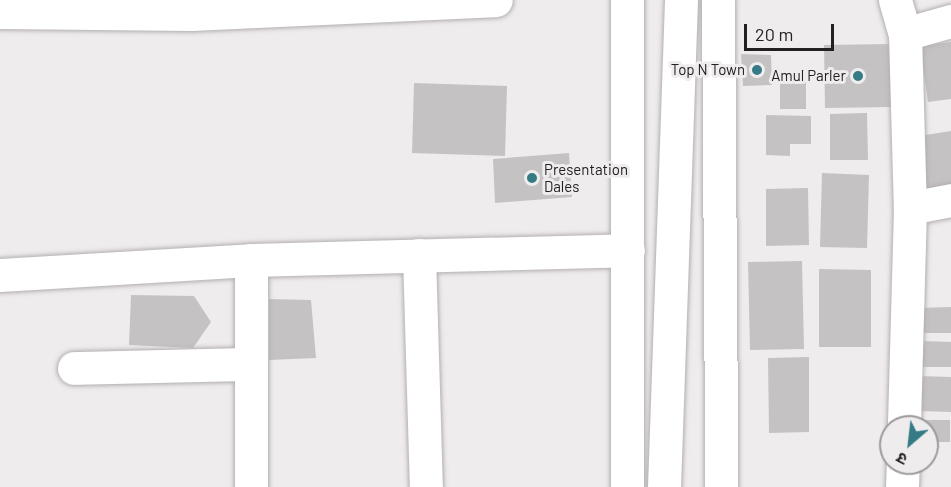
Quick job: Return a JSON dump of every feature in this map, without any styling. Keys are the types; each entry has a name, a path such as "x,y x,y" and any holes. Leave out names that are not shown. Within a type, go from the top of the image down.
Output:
{"street":[{"path":"0,12 191,14 496,0"},
{"path":"627,0 627,487"},
{"path":"664,487 681,0"},
{"path":"718,0 721,487"},
{"path":"895,0 905,34 910,208 904,415"},
{"path":"905,34 951,21"},
{"path":"910,208 951,200"},
{"path":"0,274 251,260 628,250"},
{"path":"419,255 426,487"},
{"path":"251,260 251,487"},
{"path":"74,368 251,364"}],"building":[{"path":"951,42 951,99 928,102 920,46"},
{"name":"Amul Parler","path":"890,44 891,107 825,108 824,45"},
{"name":"Top N Town","path":"741,54 771,55 772,85 743,86"},
{"path":"806,80 806,109 780,109 780,81"},
{"path":"414,83 507,86 505,156 412,153"},
{"path":"867,113 868,160 830,160 830,114"},
{"path":"766,115 811,116 811,144 790,144 790,156 766,155"},
{"path":"951,131 951,195 929,199 919,136"},
{"name":"Presentation Dales","path":"569,153 572,197 495,203 493,159"},
{"path":"822,173 869,175 867,248 820,247"},
{"path":"808,188 809,245 766,246 766,189"},
{"path":"802,261 804,349 750,350 748,262"},
{"path":"819,269 871,270 871,347 819,347"},
{"path":"131,295 194,296 211,322 193,348 129,345"},
{"path":"269,299 311,300 316,358 269,360"},
{"path":"951,307 951,333 918,333 917,308"},
{"path":"922,341 951,342 951,367 922,367"},
{"path":"809,357 809,432 769,433 768,358"},
{"path":"918,376 951,377 951,412 918,411"},
{"path":"939,420 950,420 950,442 939,442"}],"place":[{"name":"Top N Town","path":"757,70"},
{"name":"Amul Parler","path":"858,76"},
{"name":"Presentation Dales","path":"532,178"}]}
